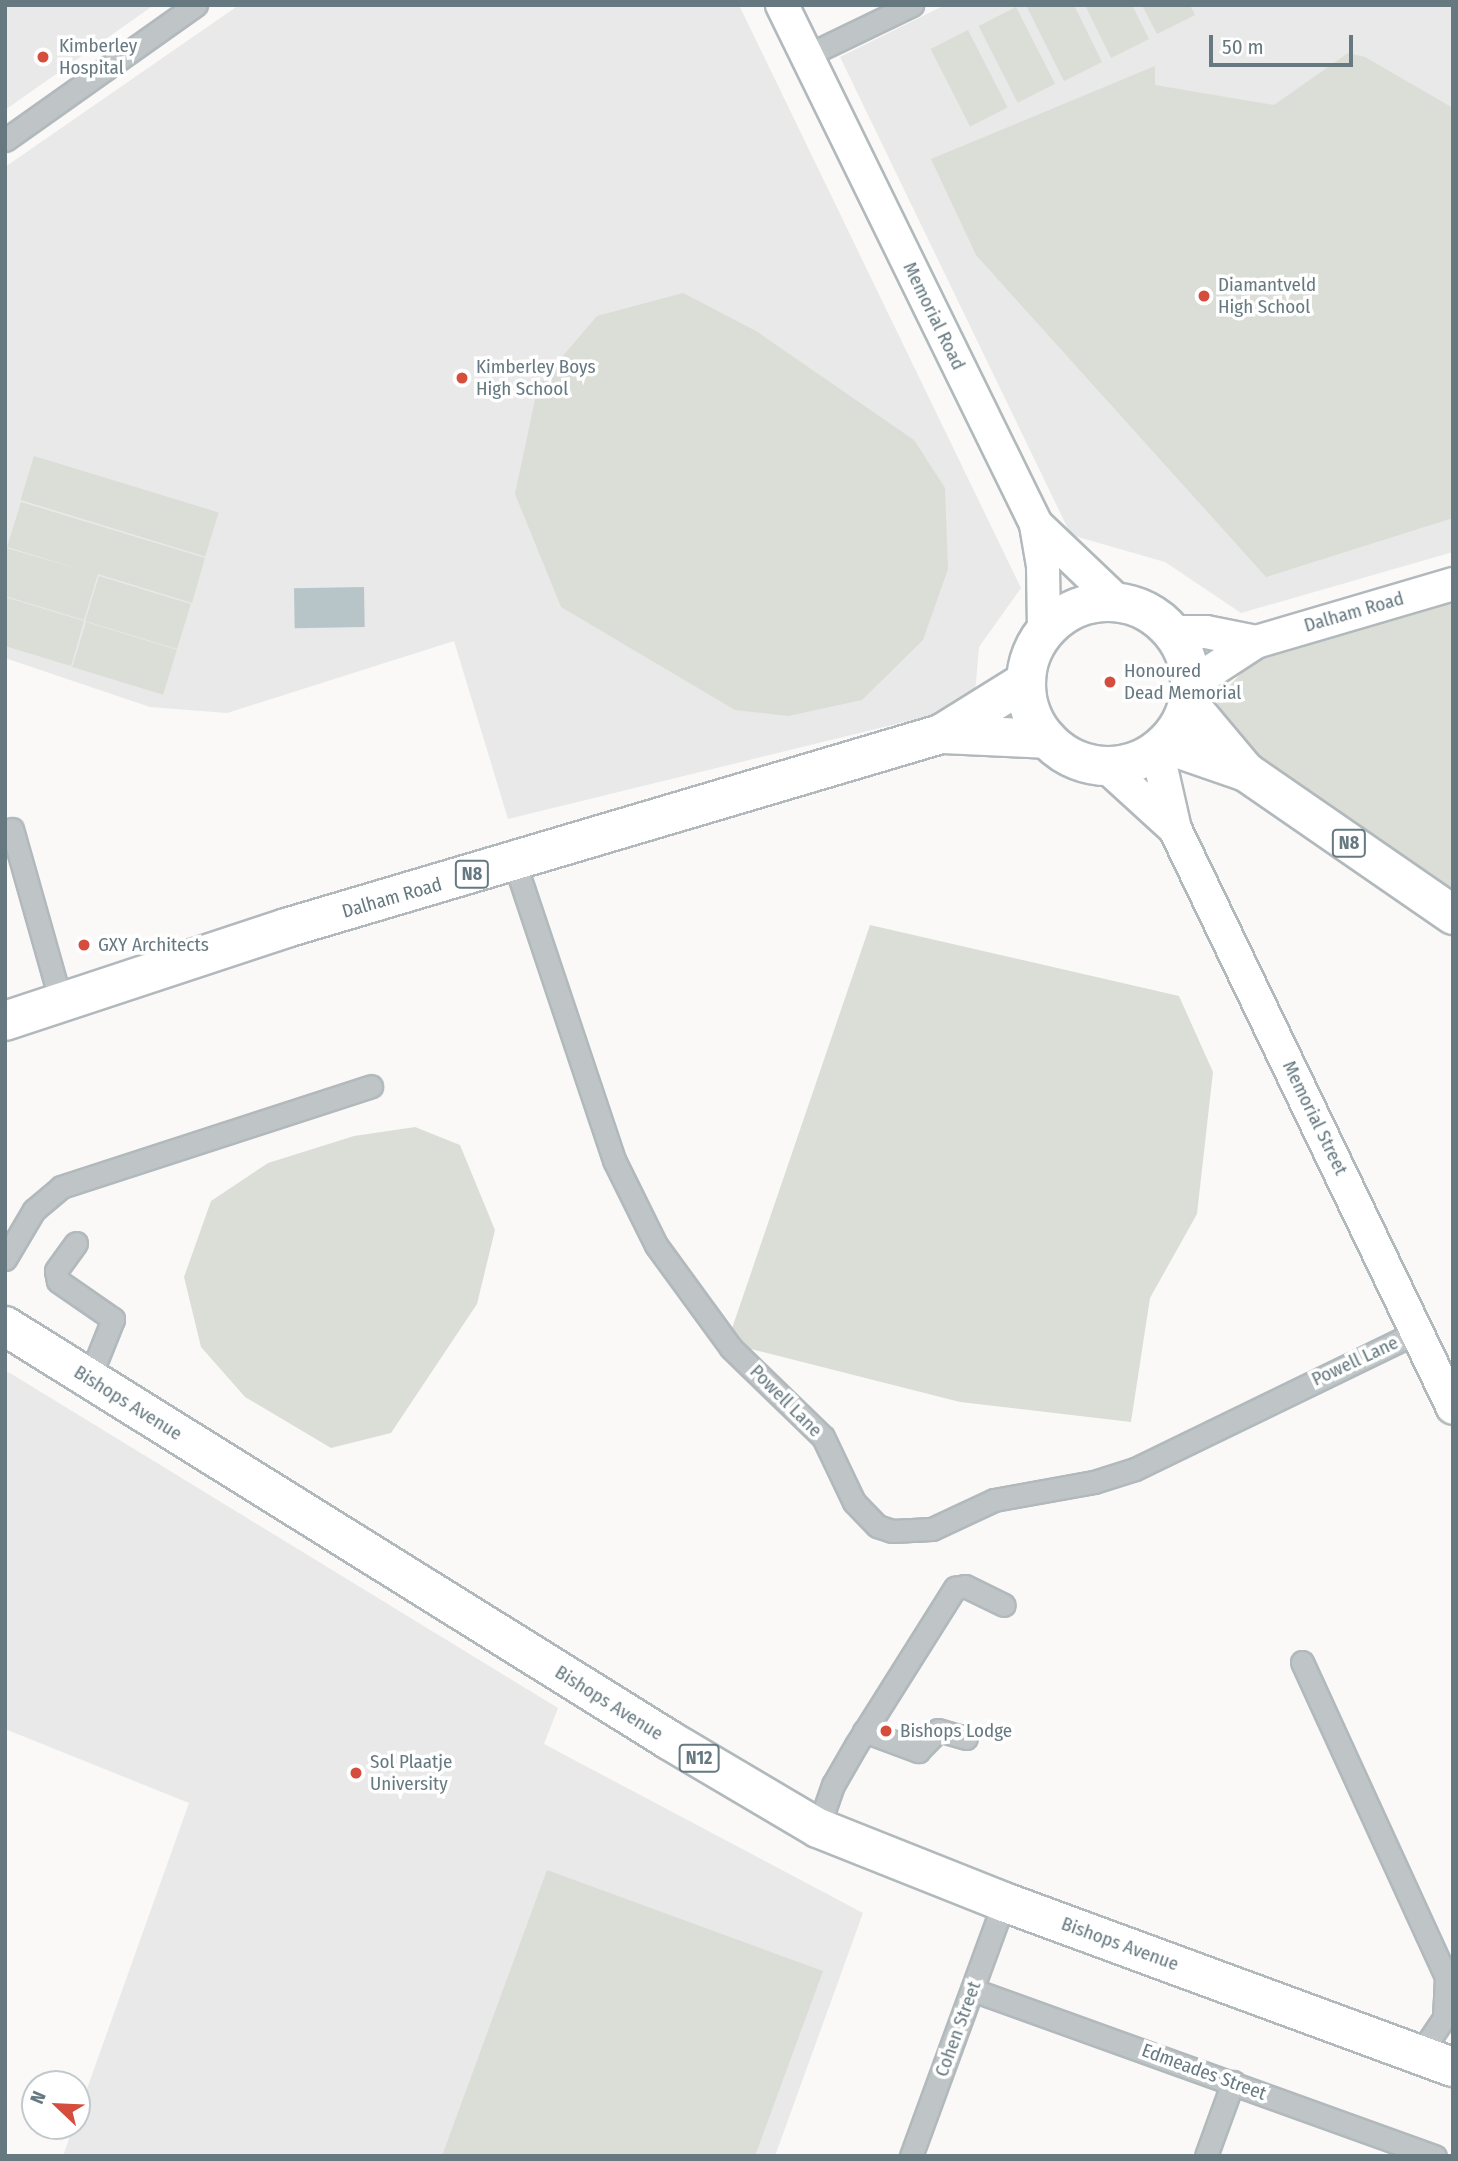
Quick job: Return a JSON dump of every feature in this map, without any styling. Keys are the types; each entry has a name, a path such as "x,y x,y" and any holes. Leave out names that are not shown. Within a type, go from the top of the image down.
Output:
{"highway":[{"name":"N8","path":"1246,772 1189,694 1185,657 1172,632 1148,612 1118,602 1077,608 1044,634 1031,655 1026,681 1035,722 1047,739 1077,761 1107,766 1142,759 1161,747 1246,772 1453,915"},
{"name":"Dalham Road","path":"5,1021 286,928 942,734 1026,681"},
{"path":"1161,747 1189,694"},
{"name":"Dalham Road","path":"942,734 1047,739"},
{"name":"Bishops Avenue","path":"5,1326 669,1740 818,1828 1004,1902 1436,2061"}],"street":[{"path":"5,139 196,5"},
{"name":"Memorial Road","path":"782,5 1036,524 1118,602"},
{"path":"806,56 912,5"},
{"path":"1036,524 1043,566 1044,634"},
{"name":"Dalham Road","path":"1189,694 1256,642 1453,584"},
{"name":"Dalham Road","path":"1172,632 1206,632 1256,642"},
{"name":"Memorial Street","path":"1161,747 1175,829 1453,1408"},
{"name":"Memorial Street","path":"1107,766 1175,829"},
{"path":"12,829 61,1002"},
{"name":"Powell Lane","path":"514,861 614,1160 656,1245 731,1348 823,1437 854,1502 877,1526 892,1531 932,1529 995,1500 1094,1482 1135,1469 1417,1332"},
{"path":"5,1259 34,1210 61,1187 371,1086"},
{"path":"76,1243 56,1271 58,1281 113,1319 89,1379"},
{"path":"818,1828 834,1785 864,1731 955,1588 965,1586 1004,1605"},
{"path":"1302,1662 1446,1977 1444,2018 1436,2061"},
{"path":"864,1731 918,1751 938,1730 967,1738"},
{"name":"Cohen Street","path":"911,2156 1004,1902"},
{"name":"Edmeades Street","path":"972,1990 1435,2156"},
{"path":"1206,2156 1233,2082"}],"shaded area":[{"name":"Kimberley Hospital","path":"5,5 154,5 5,110"},
{"name":"Kimberley Boys High School","path":"239,5 739,5 1021,588 979,647 974,705 508,819 454,641 227,713 150,707 5,658 5,167"},
{"name":"Diamantveld High School","path":"945,5 1453,5 1453,552 1241,613 1165,562 1071,535 840,57"},
{"path":"1026,5 1074,5 1102,62 1064,81"},
{"path":"1085,5 1132,5 1149,39 1111,58"},
{"path":"1142,5 1190,5 1195,15 1157,34"},
{"path":"1016,7 1055,84 1018,103 979,26"},
{"path":"968,30 1007,108 970,127 931,49"},
{"name":"Diamantveld High School","path":"1348,53 1365,57 1453,108 1453,518 1266,577 976,255 931,159 1155,66 1155,85 1274,105"},
{"path":"683,293 756,331 914,440 945,488 948,569 923,640 862,700 788,716 735,710 561,607 515,494 538,385 597,316"},
{"path":"34,456 219,512 205,556 21,500"},
{"path":"21,502 205,558 192,603 98,574 84,620 5,596 6,548 86,571 7,547"},
{"path":"99,576 191,604 177,649 85,621"},
{"path":"364,587 365,627 295,628 294,588"},
{"path":"1453,591 1453,902 1235,755 1216,700 1263,650"},
{"path":"5,597 84,621 71,666 5,646"},
{"path":"86,622 177,650 163,695 72,667"},
{"path":"870,925 1179,996 1213,1072 1197,1214 1150,1298 1131,1422 960,1402 727,1343"},
{"path":"415,1127 460,1145 495,1230 477,1304 391,1433 331,1448 245,1397 201,1347 184,1277 211,1201 268,1163 354,1136"},
{"name":"Sol Plaatje University","path":"5,1370 558,1708 544,1744 863,1913 775,2156 63,2156 69,2140 91,2140 91,2078 189,1803 5,1729"},
{"path":"547,1870 823,1971 755,2156 442,2156"}],"place":[{"name":"Kimberley Hospital","path":"43,57"},
{"name":"Diamantveld High School","path":"1204,296"},
{"name":"Kimberley Boys High School","path":"462,378"},
{"name":"Honoured Dead Memorial","path":"1110,682"},
{"name":"GXY Architects","path":"84,945"},
{"name":"Bishops Lodge","path":"886,1731"},
{"name":"Sol Plaatje University","path":"356,1773"}]}
